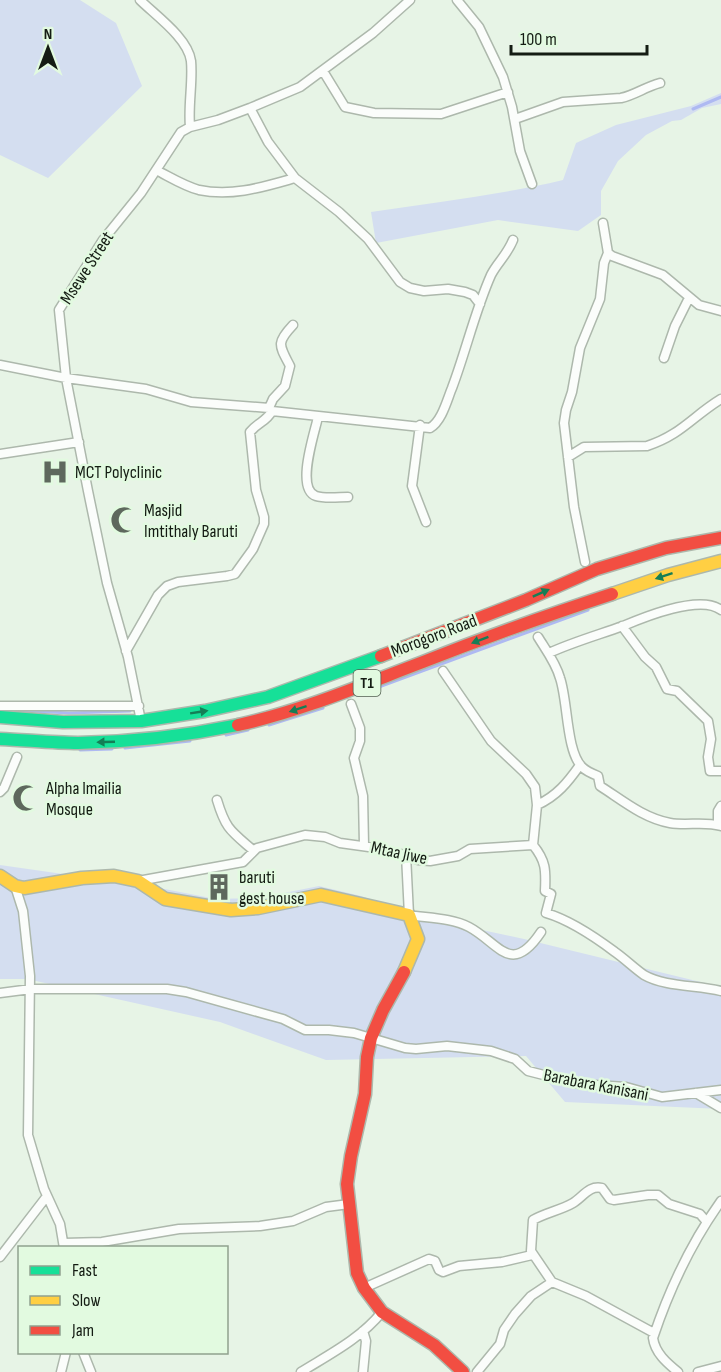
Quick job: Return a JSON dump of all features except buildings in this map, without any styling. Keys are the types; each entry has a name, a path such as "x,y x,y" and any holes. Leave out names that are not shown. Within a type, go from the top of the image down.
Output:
{"main road":[{"name":"Morogoro Road","path":"0,717 63,722 141,721 205,711 268,697 504,609 597,569 666,548 721,538"},
{"name":"Morogoro Road","path":"0,739 76,743 131,741 199,733 263,719 326,699 518,625 668,575 721,561"},
{"path":"0,876 15,886 24,888 110,875 122,876 138,881 165,899 231,910 258,908 321,895 409,915 418,939 371,1038 367,1057 365,1094 351,1156 347,1184 357,1273 364,1288 382,1312 434,1345 464,1372"}],"street":[{"path":"140,0 176,33 190,58 190,127 218,120 300,87 373,33 406,1"},
{"path":"457,0 479,27 508,92 520,151 532,184"},
{"path":"323,71 345,107 374,113 441,114 508,92"},
{"path":"515,119 564,102 630,96 641,89 660,83"},
{"path":"250,108 268,142 295,178 339,212 368,239 400,282 410,288 424,291 448,289 465,292 473,295 480,304"},
{"name":"Msewe Street","path":"141,721 126,651 107,583 66,378 59,310 103,240 141,193 181,132 190,127"},
{"path":"156,170 198,189 229,192 252,190 295,178"},
{"path":"585,562 574,507 564,423 580,348 600,299 604,263 608,253 603,223"},
{"path":"0,365 66,378 146,389 190,402 271,409 318,417 420,425 430,428 438,420 492,273 507,254 513,240"},
{"path":"608,253 663,275 699,305 721,311"},
{"path":"664,358 675,326 689,298"},
{"path":"126,651 158,595 167,586 178,582 235,573 261,534 264,518 256,490 250,432 258,424 267,421 273,399 285,386 290,366 280,346 281,338 293,325"},
{"path":"568,457 584,447 647,446 657,443 684,429 721,399"},
{"path":"318,417 308,454 309,491 318,497 348,497"},
{"path":"420,425 412,486 426,522"},
{"path":"0,454 79,442"},
{"path":"549,653 647,615 680,608 711,606 721,610"},
{"path":"622,626 645,657 656,667 667,689 677,691 708,721 711,739 708,768 710,771 721,771"},
{"path":"538,637 560,675 572,745 580,765 598,776 600,786 644,814 671,823 720,825 718,812 721,806"},
{"path":"443,671 491,741 530,779 535,787 537,805 533,845 542,857 546,875 545,891 551,894 546,913 596,939 646,976 670,985 688,985 721,991"},
{"path":"351,704 360,728 360,741 354,758 363,796 364,845"},
{"path":"0,706 139,706"},
{"path":"0,792 4,788 17,757"},
{"path":"537,805 557,794 580,765"},
{"path":"217,800 225,824 231,832 254,850"},
{"name":"Mtaa Jiwe","path":"138,881 243,862 254,850 268,844 305,835 325,837 340,843 364,845 418,860 430,861 458,856 470,849 533,845"},
{"path":"406,855 409,915 469,927 497,949 508,954 525,951 541,932"},
{"path":"15,886 23,911 31,989 27,1126 30,1144 47,1196 60,1224 64,1245 102,1242 178,1228 260,1226 293,1221 326,1207 349,1204"},
{"name":"Barabara Kanisani","path":"0,993 31,989 167,989 186,992 283,1019 305,1029 329,1029 405,1048 447,1046 491,1051 515,1059 528,1071 579,1084 627,1086 662,1097 721,1090"},
{"path":"696,1093 721,1108"},
{"path":"654,1333 586,1296 552,1282 532,1255 533,1220 574,1202 598,1186 610,1199 614,1200 648,1195 658,1196 669,1204 700,1214 706,1221"},
{"path":"0,1257 47,1196"},
{"path":"678,1372 665,1361 653,1342 654,1333 672,1286 706,1221 720,1207"},
{"path":"364,1288 429,1259 435,1261 439,1270 443,1272 459,1266 502,1262 532,1255"},
{"path":"477,1372 500,1344 504,1330 515,1314 531,1296 552,1282"},
{"path":"301,1372 331,1355 363,1331 382,1312"},
{"path":"363,1331 366,1341 363,1372"},
{"path":"61,1372 66,1354"},
{"path":"83,1354 91,1372"},
{"path":"698,1372 721,1366"}],"shaded area":[{"path":"0,0 80,0 116,23 142,86 48,178 0,155"},
{"path":"721,93 721,104 702,108 646,135 618,161 601,191 601,215 578,231 498,220 376,243 371,212 491,194 563,180 576,143 616,125 691,106"},
{"path":"0,865 154,887 216,899 259,898 319,886 361,896 426,918 524,939 721,987 721,1109 565,1102 526,1056 326,1060 220,1022 27,979 0,979"}],"waterway":[{"path":"693,109 721,97"},
{"path":"357,695 588,610"},
{"path":"269,725 323,708"},
{"path":"13,710 69,713 130,711"},
{"path":"226,735 248,730"},
{"path":"125,748 190,741"},
{"path":"80,750 112,749"}],"traffic: fast":[{"path":"0,717 63,722 141,721 205,711 268,697 381,656"},
{"path":"0,739 68,743 138,740 238,725"}],"traffic: slow":[{"path":"612,594 668,575 721,561"},
{"path":"0,876 15,886 24,888 82,878 114,876 138,881 165,899 231,910 258,908 321,895 409,915 418,939 404,972"}],"traffic: jam":[{"path":"381,656 526,600 597,569 666,548 721,538"},
{"path":"238,725 309,705 494,635 612,594"},
{"path":"404,972 371,1038 367,1057 365,1094 351,1156 347,1184 357,1273 364,1288 382,1312 434,1345 463,1372"}],"place":[{"name":"MCT Polyclinic","path":"55,472"},
{"name":"Masjid Imtithaly Baruti","path":"124,520"},
{"name":"Alpha Imailia Mosque","path":"26,798"},
{"name":"baruti gest house","path":"219,887"}]}
